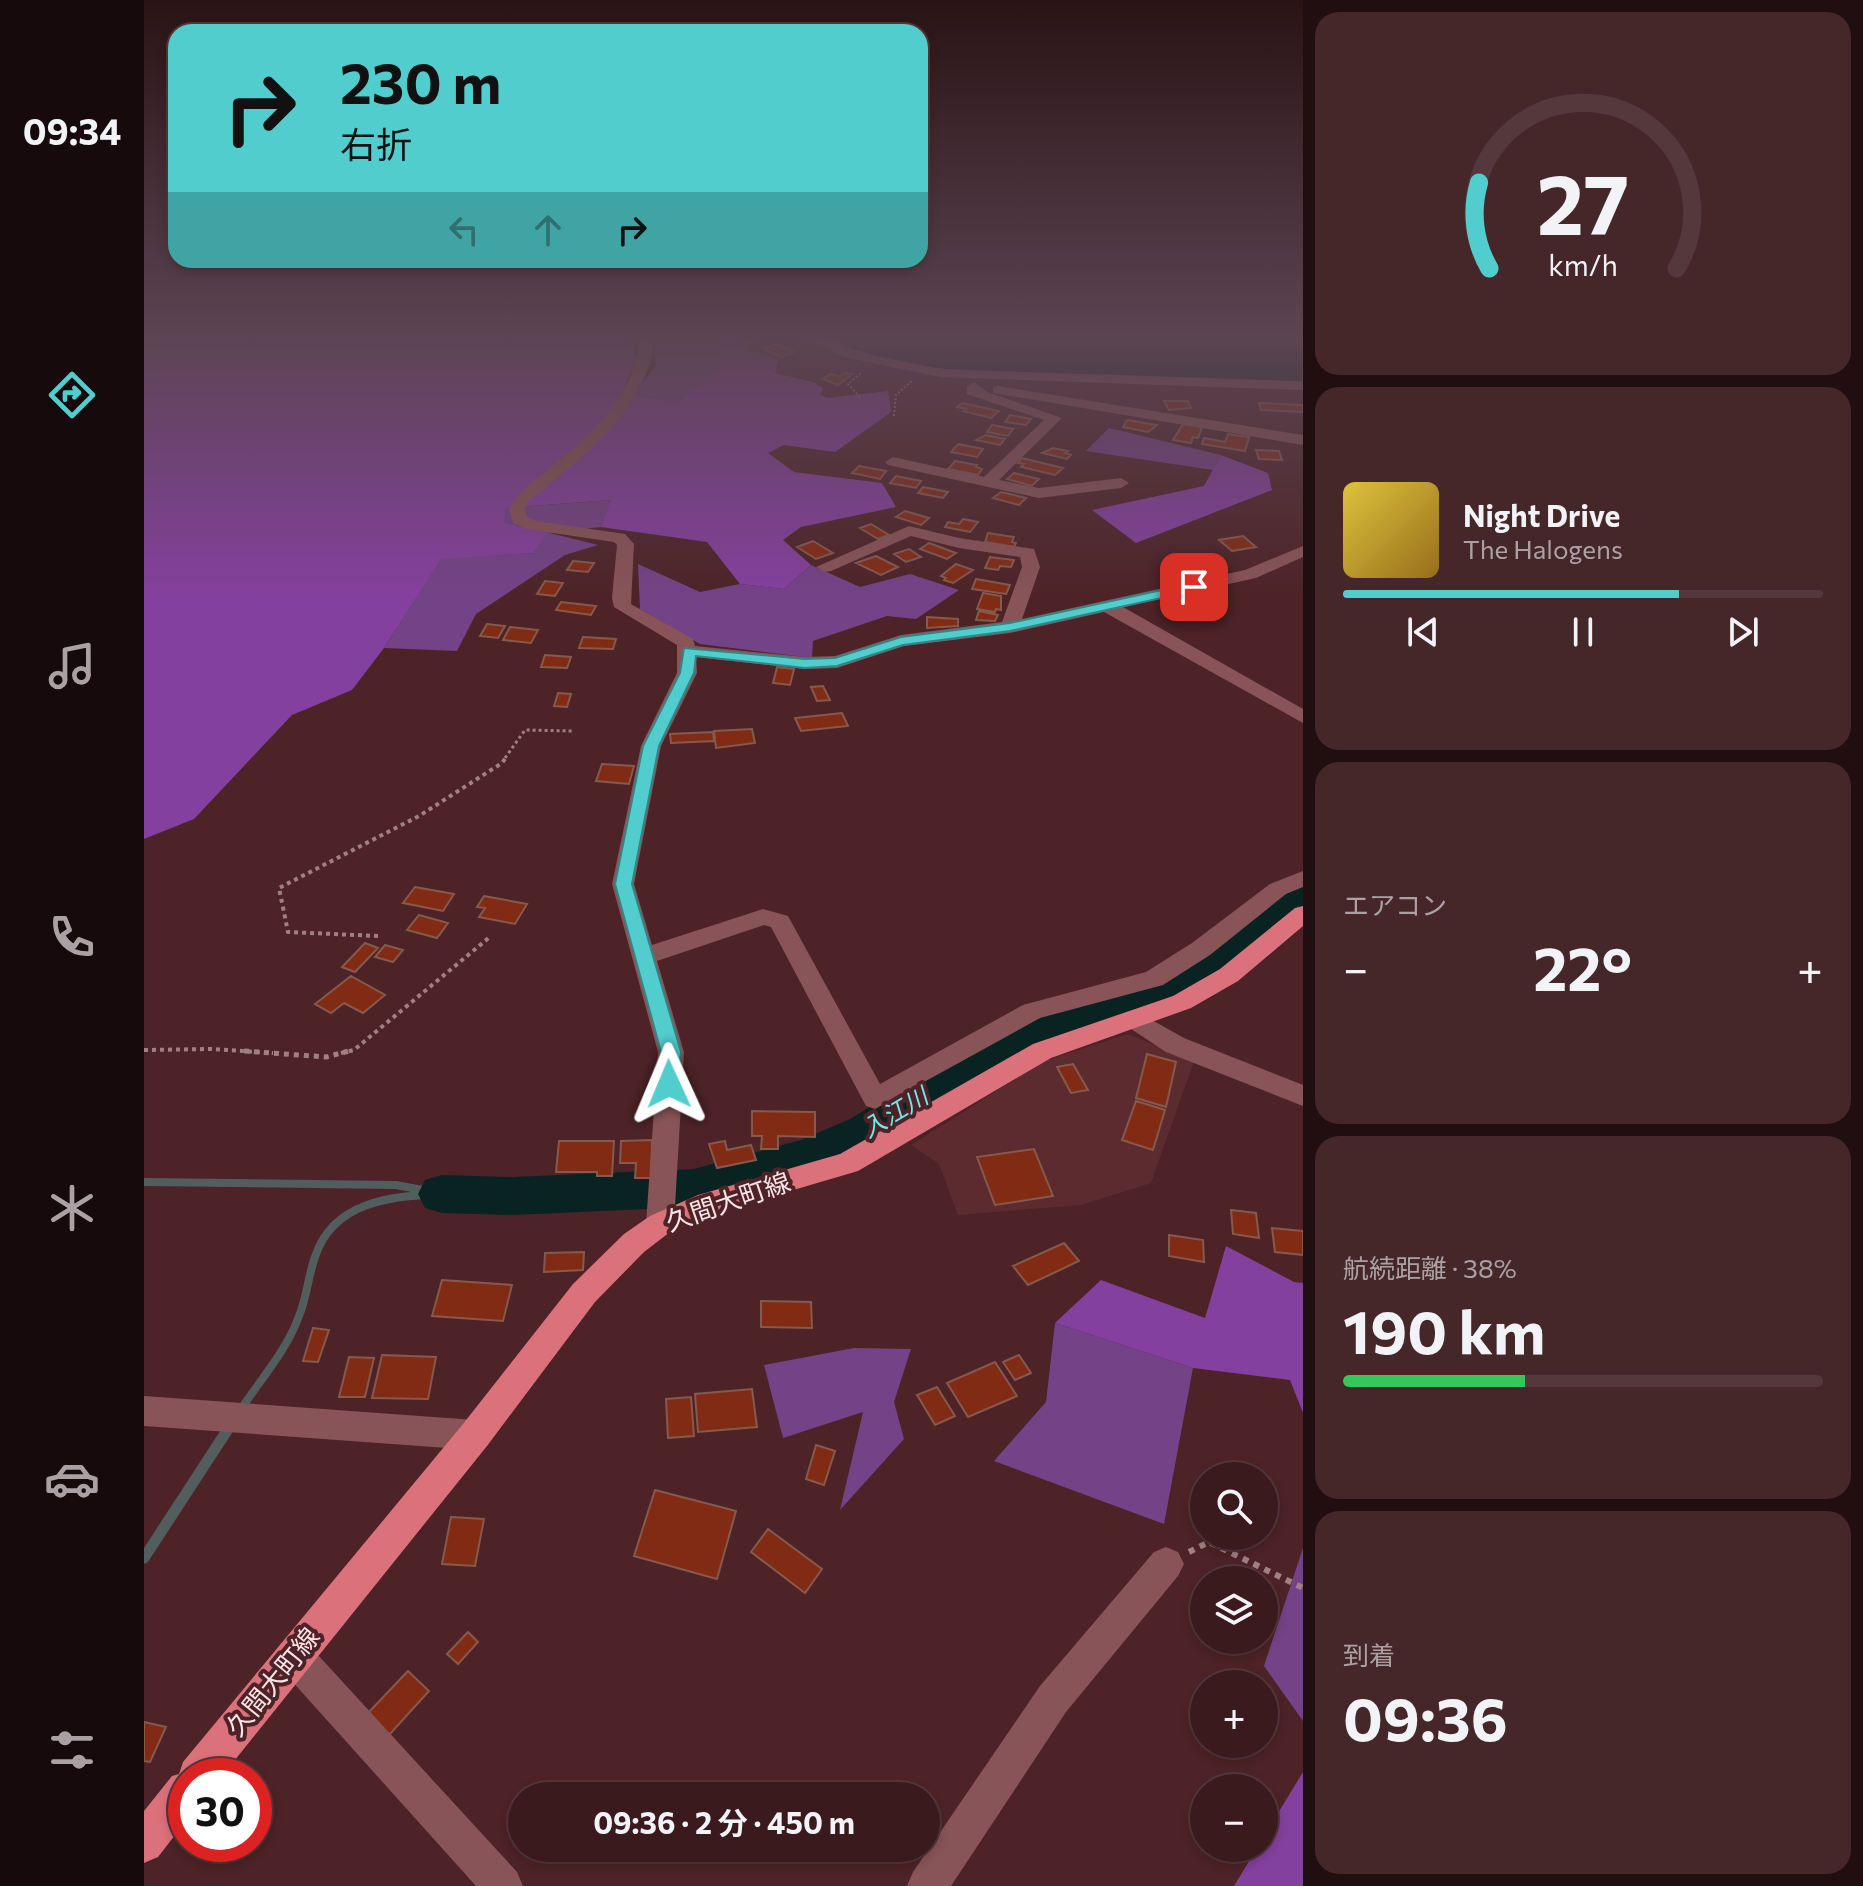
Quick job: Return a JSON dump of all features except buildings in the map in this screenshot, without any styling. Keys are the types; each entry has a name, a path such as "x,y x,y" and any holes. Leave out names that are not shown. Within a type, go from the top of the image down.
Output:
{"main road":[{"name":"久間大町線","path":"212,1758 475,1435 584,1293 634,1243 663,1202 708,1203 848,1163 1042,1051 1182,1002 1229,975 1303,914"},
{"path":"144,1843 168,1813"}],"street":[{"path":"607,422 597,436 522,499 517,510 520,520 532,525 619,538 626,544 621,598 623,607 686,643 689,651 687,673 651,746 623,884 671,1052 663,1202"},
{"path":"989,481 1051,422"},
{"path":"1193,422 1303,440"},
{"path":"893,462 1039,493 1121,483"},
{"path":"825,567 909,531 959,543 1028,553 1031,567 1010,627"},
{"path":"689,651 805,663 837,662 901,641 1010,627 1250,574 1303,551"},
{"path":"1109,607 1303,717"},
{"path":"643,957 763,917 780,922 875,1099 1032,1011 1154,979 1201,949 1278,889 1303,878"},
{"path":"1134,1019 1175,1045 1303,1096"},
{"path":"144,1411 475,1435"},
{"path":"927,1886 1053,1699 1166,1564"},
{"path":"294,1656 503,1886"}],"path":[{"path":"378,936 288,932 279,888 419,816 490,771 502,763 525,730 573,731"},
{"path":"144,1050 211,1049 326,1057 354,1050 491,936"},
{"path":"1166,1564 1209,1542 1303,1588"}],"shaded area":[{"path":"144,422 877,422 835,452 784,445 768,453 794,472 882,483 896,507 801,527 783,540 811,565 784,589 740,584 707,542 601,527 611,500 506,508 504,523 547,533 533,553 441,559 384,648 352,690 292,715 194,819 144,839"},
{"path":"1109,428 1221,455 1213,470 1086,451"},
{"path":"1221,455 1268,473 1272,490 1136,543 1092,510 1204,486"},
{"path":"612,500 601,527 550,533 598,545 565,555 476,614 457,651 384,648 441,558 533,553 503,523 506,508"},
{"path":"638,564 700,592 740,584 784,589 811,565 860,587 910,574 959,590 916,619 887,616 813,641 812,658 700,644 640,609"},
{"path":"1128,1034 1194,1061 1151,1183 1081,1205 958,1215 939,1164 911,1145 1044,1061"},
{"path":"1226,1246 1294,1282 1303,1283 1303,1413 1290,1380 1193,1368 1055,1323 1101,1280 1205,1318"},
{"path":"1055,1323 1193,1368 1164,1524 994,1461 1046,1402"},
{"path":"854,1348 911,1349 894,1402 904,1439 840,1510 863,1412 783,1438 764,1365"},
{"path":"1303,1548 1303,1721 1278,1686 1278,1670 1267,1670 1264,1666 1268,1654 1278,1654 1278,1624"},
{"path":"1303,1772 1303,1886 1234,1886 1249,1862 1278,1862 1278,1813"}],"waterway":[{"name":"入江川","path":"442,1194 513,1196 694,1188 811,1156 866,1132 1005,1046 1073,1018 1168,989 1216,964 1287,901 1303,894"},
{"path":"144,1182 396,1185 428,1191"},
{"path":"241,1409 294,1329 315,1257 335,1224 366,1205 404,1197 442,1194"},
{"path":"144,1558 230,1426"}],"route":[{"path":"669,1084 671,1052 623,884 651,746 687,673 689,651 805,663 837,662 901,641 1010,627 1194,587"}]}
